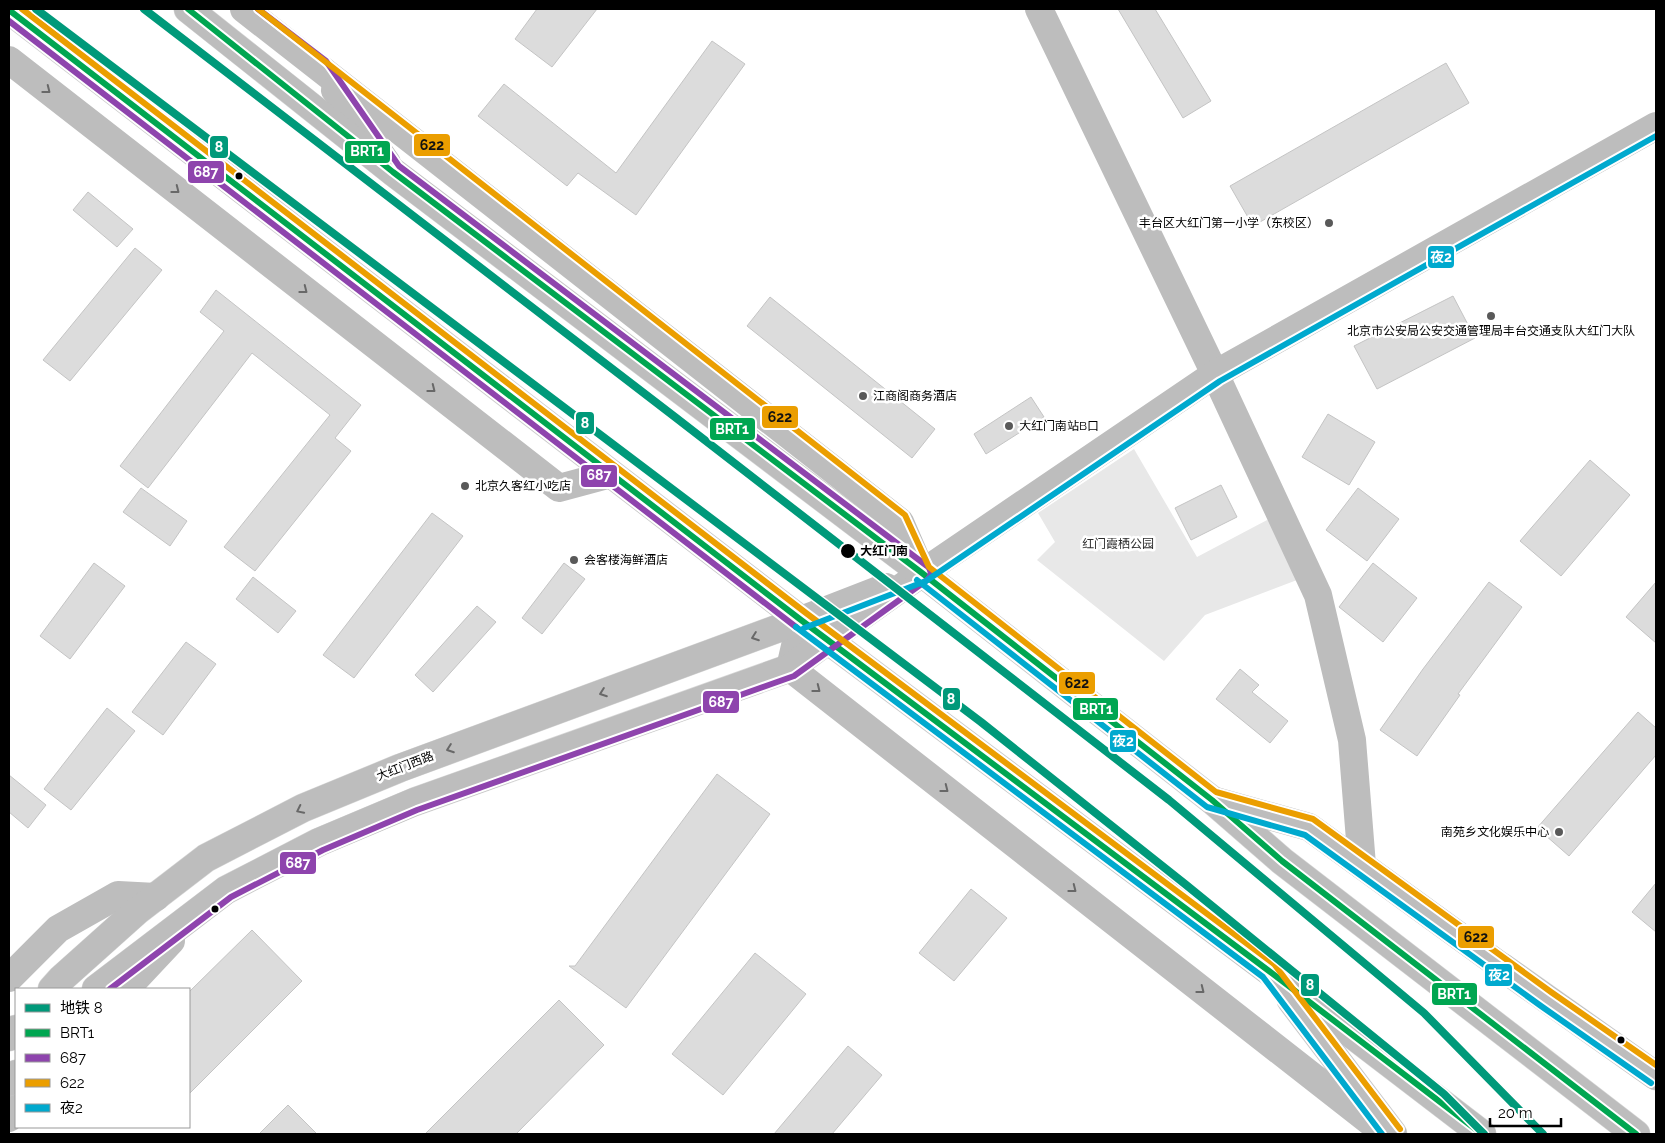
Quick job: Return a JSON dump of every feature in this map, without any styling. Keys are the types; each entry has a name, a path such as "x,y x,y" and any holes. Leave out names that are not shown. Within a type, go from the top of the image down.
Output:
{"main road":[{"path":"188,9 393,172 922,573 1212,800 1282,861 1636,1134"},
{"path":"244,9 900,522 922,573"},
{"path":"1039,9 1215,374 1318,595 1352,740 1362,865"},
{"path":"9,10 801,620 1269,971 1482,1134"},
{"path":"9,60 559,488 612,474"},
{"path":"318,67 393,172"},
{"path":"97,988 226,890 318,842 405,806 790,668 922,573 1215,374 1656,126"},
{"name":"大红门西路","path":"53,988 137,911 206,858 303,808 400,768 801,620 922,573"},
{"path":"790,668 801,620"},
{"path":"790,668 1386,1134"},
{"path":"1212,800 1310,827 1656,1076"},
{"path":"9,978 58,929 118,895 156,896"},
{"path":"127,988 203,908"},
{"path":"1269,971 1393,1134"}],"green space":[{"name":"红门霞栖公园","path":"1134,449 1197,557 1269,519 1297,580 1205,615 1164,661 1037,560 1055,542 1038,513"}],"building":[{"path":"537,9 597,9 552,67 515,39"},
{"path":"1118,9 1155,9 1211,101 1183,118"},
{"path":"712,41 745,64 636,215 578,173 567,186 478,116 504,84 616,173"},
{"path":"1446,63 1469,103 1253,226 1230,186"},
{"path":"88,192 133,229 117,247 73,210"},
{"path":"135,248 162,270 70,381 43,360"},
{"path":"216,290 361,405 335,438 351,451 255,571 224,547 330,415 252,353 148,488 120,466 224,331 200,312"},
{"path":"1453,296 1475,338 1377,389 1354,346"},
{"path":"770,297 935,429 912,458 747,326"},
{"name":"大红门南站B口","path":"1031,397 1044,417 986,454 974,434"},
{"path":"1328,414 1375,442 1349,485 1302,457"},
{"path":"1590,460 1630,495 1561,576 1520,541"},
{"path":"1221,485 1237,517 1191,540 1175,508"},
{"path":"141,488 187,521 170,546 123,512"},
{"path":"1358,488 1399,519 1367,561 1326,530"},
{"path":"432,513 463,536 354,678 323,655"},
{"path":"94,563 125,586 70,659 40,636"},
{"path":"564,563 585,579 542,634 522,618"},
{"path":"1373,563 1417,598 1383,642 1339,607"},
{"path":"253,577 296,611 278,633 236,599"},
{"path":"1489,582 1522,607 1458,694 1460,695 1417,756 1380,730 1423,669"},
{"path":"1656,582 1656,643 1626,617"},
{"path":"477,606 496,622 433,692 415,675"},
{"path":"186,642 216,664 163,735 132,712"},
{"path":"1240,669 1259,685 1252,692 1288,721 1270,743 1216,699"},
{"path":"107,708 135,731 71,810 44,789"},
{"path":"1638,712 1656,728 1656,755 1569,856 1537,828"},
{"path":"717,774 770,814 626,1008 569,966 575,966"},
{"path":"9,775 46,805 28,828 9,812"},
{"path":"1656,883 1656,932 1632,912"},
{"path":"971,889 1007,918 954,981 919,953"},
{"path":"252,930 302,981 190,1093 190,991"},
{"path":"755,953 806,994 723,1095 672,1054"},
{"path":"559,1000 604,1045 516,1134 425,1134"},
{"path":"848,1046 882,1075 832,1134 774,1134"},
{"path":"288,1105 317,1134 259,1134"}],"metro line":[{"name":"8","path":"36,9 981,722 1444,1094 1484,1134"},
{"name":"8","path":"144,9 1169,800 1424,1013 1543,1134"}],"transit line":[{"name":"622","path":"22,9 806,613 1274,964 1400,1129"},
{"name":"BRT1","path":"188,9 393,172 922,573 1212,800 1282,861 1636,1134"},
{"name":"687","path":"111,988 231,897 323,850 417,810 794,676 927,580 931,575 931,571 927,566 399,166 326,61 258,9"},
{"name":"622","path":"258,9 905,515 929,567 1216,792 1313,819 1551,992 1656,1065"},
{"name":"BRT1","path":"9,10 801,620 1269,971 1482,1134"},
{"name":"687","path":"9,21 796,627"},
{"name":"夜2","path":"804,628 926,581 1220,381 1656,136"},
{"name":"夜2","path":"917,580 1207,807 1305,835 1651,1083"},
{"name":"夜2","path":"796,627 1263,977 1382,1134"}],"place":[{"name":"丰台区大红门第一小学（东校区）","path":"1329,223"},
{"name":"北京市公安局公安交通管理局丰台交通支队大红门大队","path":"1491,316"},
{"name":"江商阁商务酒店","path":"863,396"},
{"name":"大红门南站B口","path":"1009,426"},
{"name":"北京久客红小吃店","path":"465,486"},
{"name":"大红门南","path":"848,551"},
{"name":"会客楼海鲜酒店","path":"574,560"},
{"name":"南苑乡文化娱乐中心","path":"1559,832"}]}
